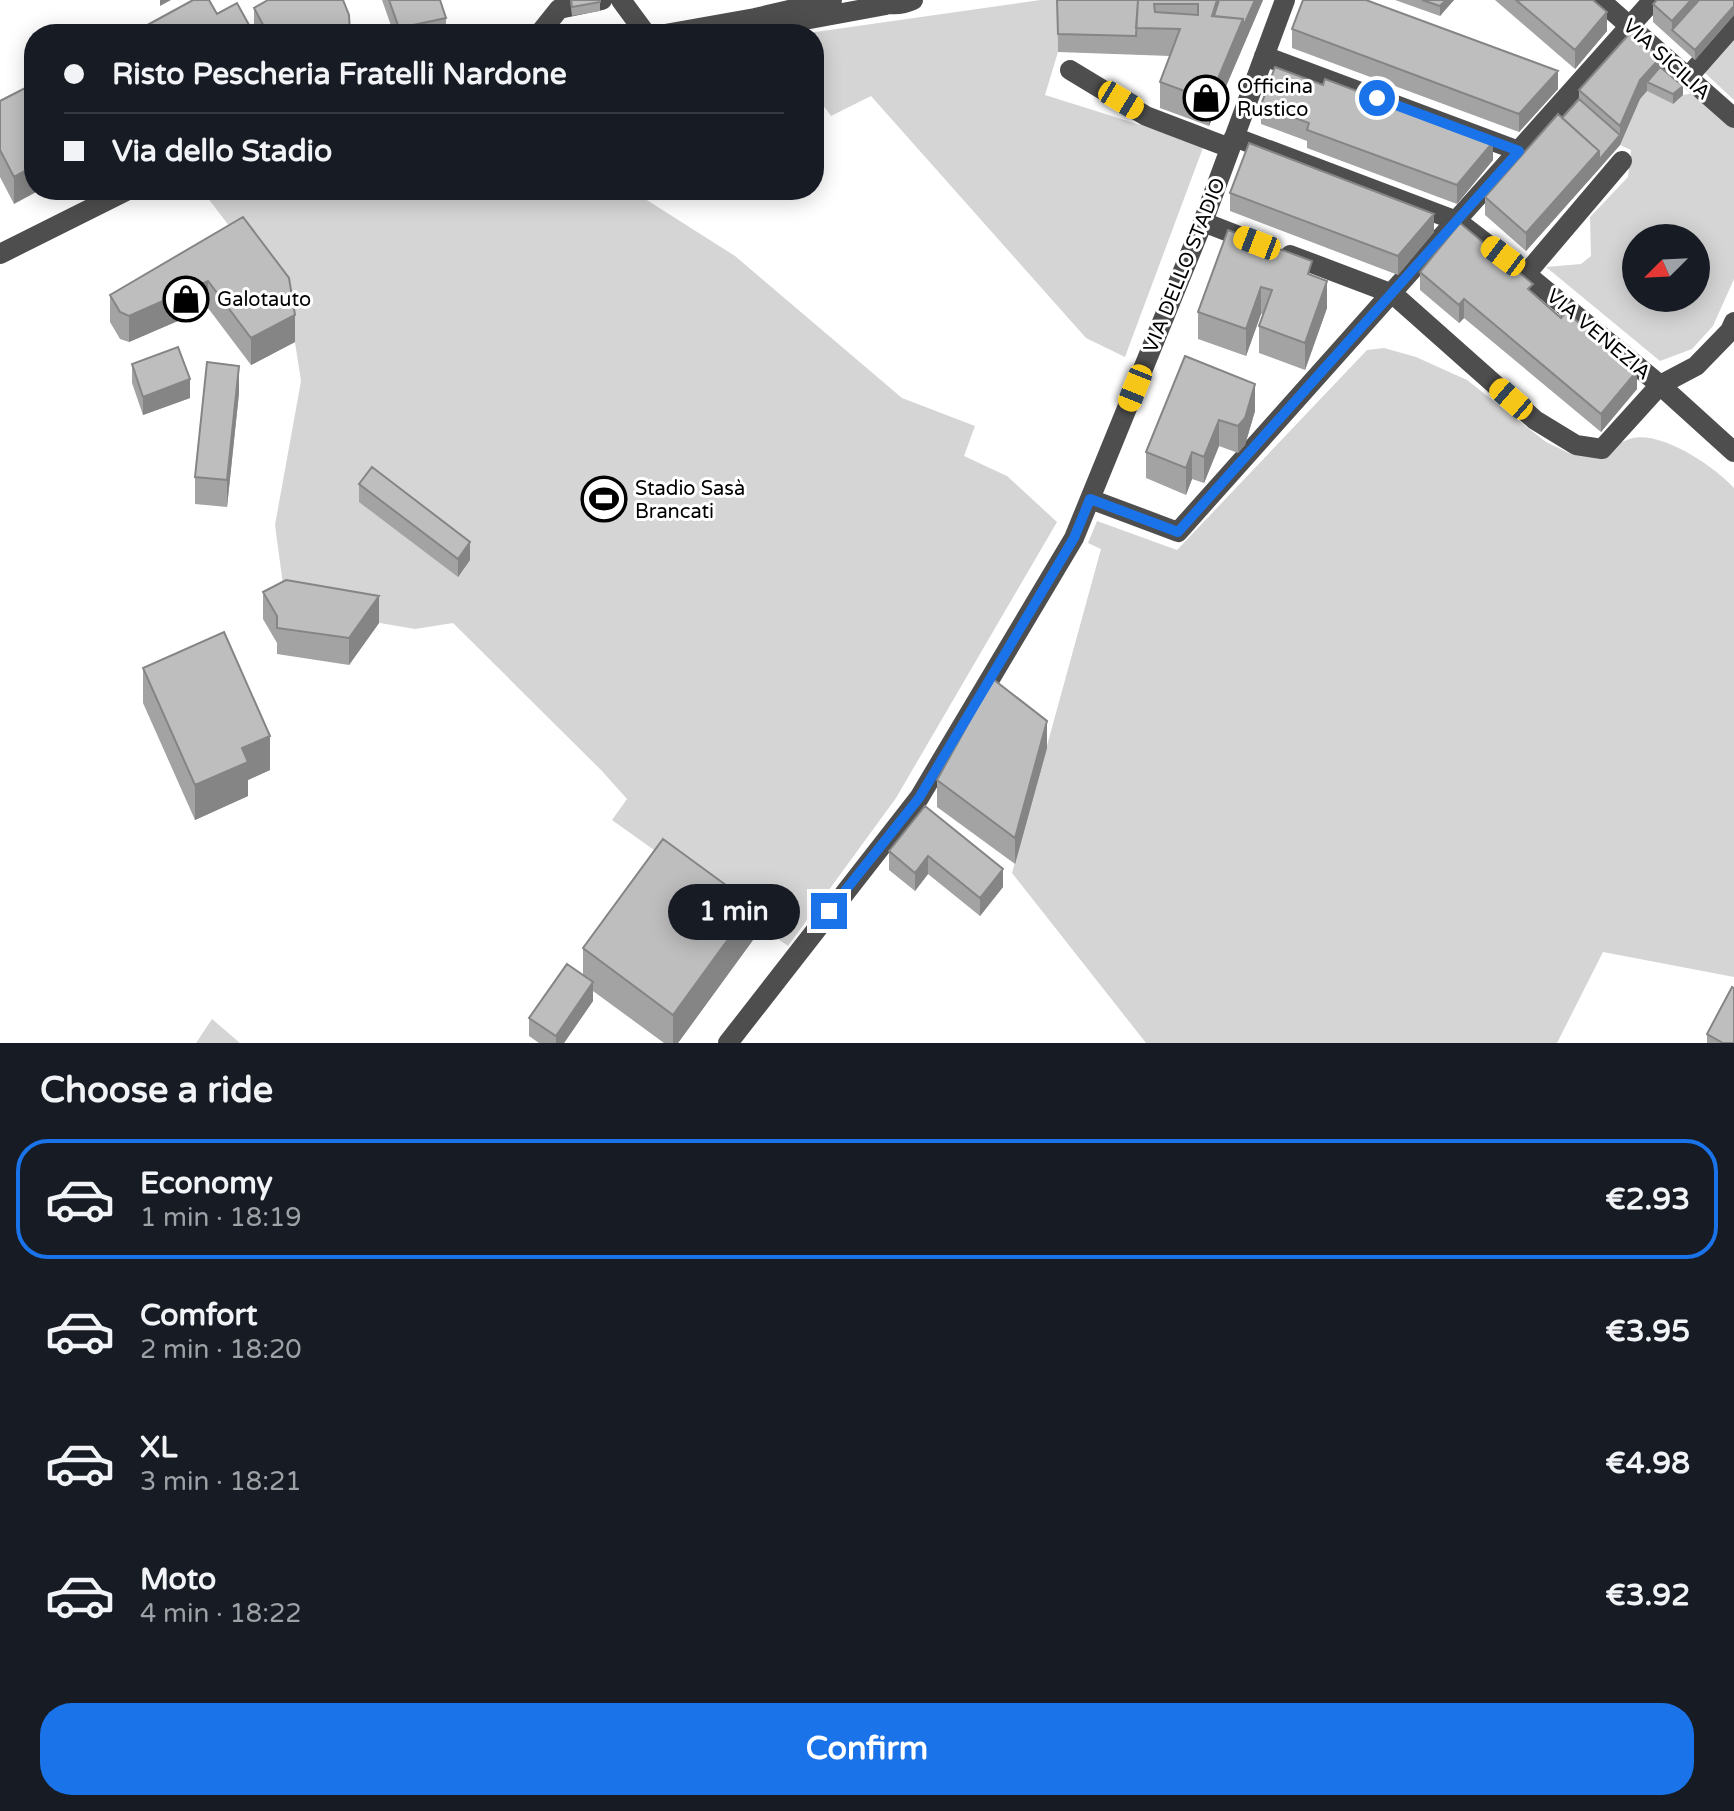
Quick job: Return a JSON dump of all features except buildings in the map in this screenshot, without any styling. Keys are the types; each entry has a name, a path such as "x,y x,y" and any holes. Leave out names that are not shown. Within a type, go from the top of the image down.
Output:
{"street":[{"path":"547,24 559,9 602,0"},
{"path":"621,0 639,24"},
{"path":"721,24 832,0"},
{"path":"755,18 810,19 881,2 900,5 914,0"},
{"name":"VIA DELLO STADIO","path":"728,1043 919,798 1074,538 1203,222 1285,0"},
{"name":"VIA SICILIA","path":"1600,0 1734,118"},
{"path":"1090,499 1178,532 1519,151 1571,81 1653,0"},
{"path":"1688,77 1734,25"},
{"path":"1264,56 1519,151"},
{"name":"VIA VENEZIA","path":"1070,70 1146,116 1232,142 1457,221 1660,385 1734,452"},
{"path":"1526,274 1622,161"},
{"path":"0,254 108,200"},
{"path":"1203,222 1393,294 1535,420 1576,445 1602,449 1660,385 1696,366 1730,331 1734,322"}],"shaded area":[{"path":"1057,0 1058,52 1045,95 1204,145 1125,357 1086,338 871,96 831,116 824,107 824,31"},
{"path":"1734,37 1734,100 1704,72"},
{"path":"1647,91 1673,104 1683,95 1694,93 1734,128 1734,279 1713,326 1692,349 1660,361 1546,267 1581,264 1591,256 1590,217 1628,177 1631,150 1620,145 1640,99"},
{"name":"Stadio Sasà Brancati","path":"209,200 647,200 735,256 902,398 975,426 964,456 1007,476 1057,522 896,798 788,946 612,820 627,799 453,623 415,629 286,607 275,525 301,381 289,304"},
{"path":"1384,348 1416,357 1467,380 1546,442 1571,454 1599,457 1619,443 1633,438 1659,440 1687,452 1734,488 1734,977 1603,952 1557,1043 1146,1043 1012,873 1101,549 1088,543 1097,521 1177,550 1367,350"},
{"path":"212,1019 240,1043 196,1043"}],"place":[{"name":"Officina Rustico","path":"1206,98"},
{"name":"Galotauto","path":"186,299"},
{"name":"Stadio Sasà Brancati","path":"604,499"}],"route":[{"path":"829,911 919,798 1074,538 1090,499 1178,532 1519,151 1377,98"}]}
